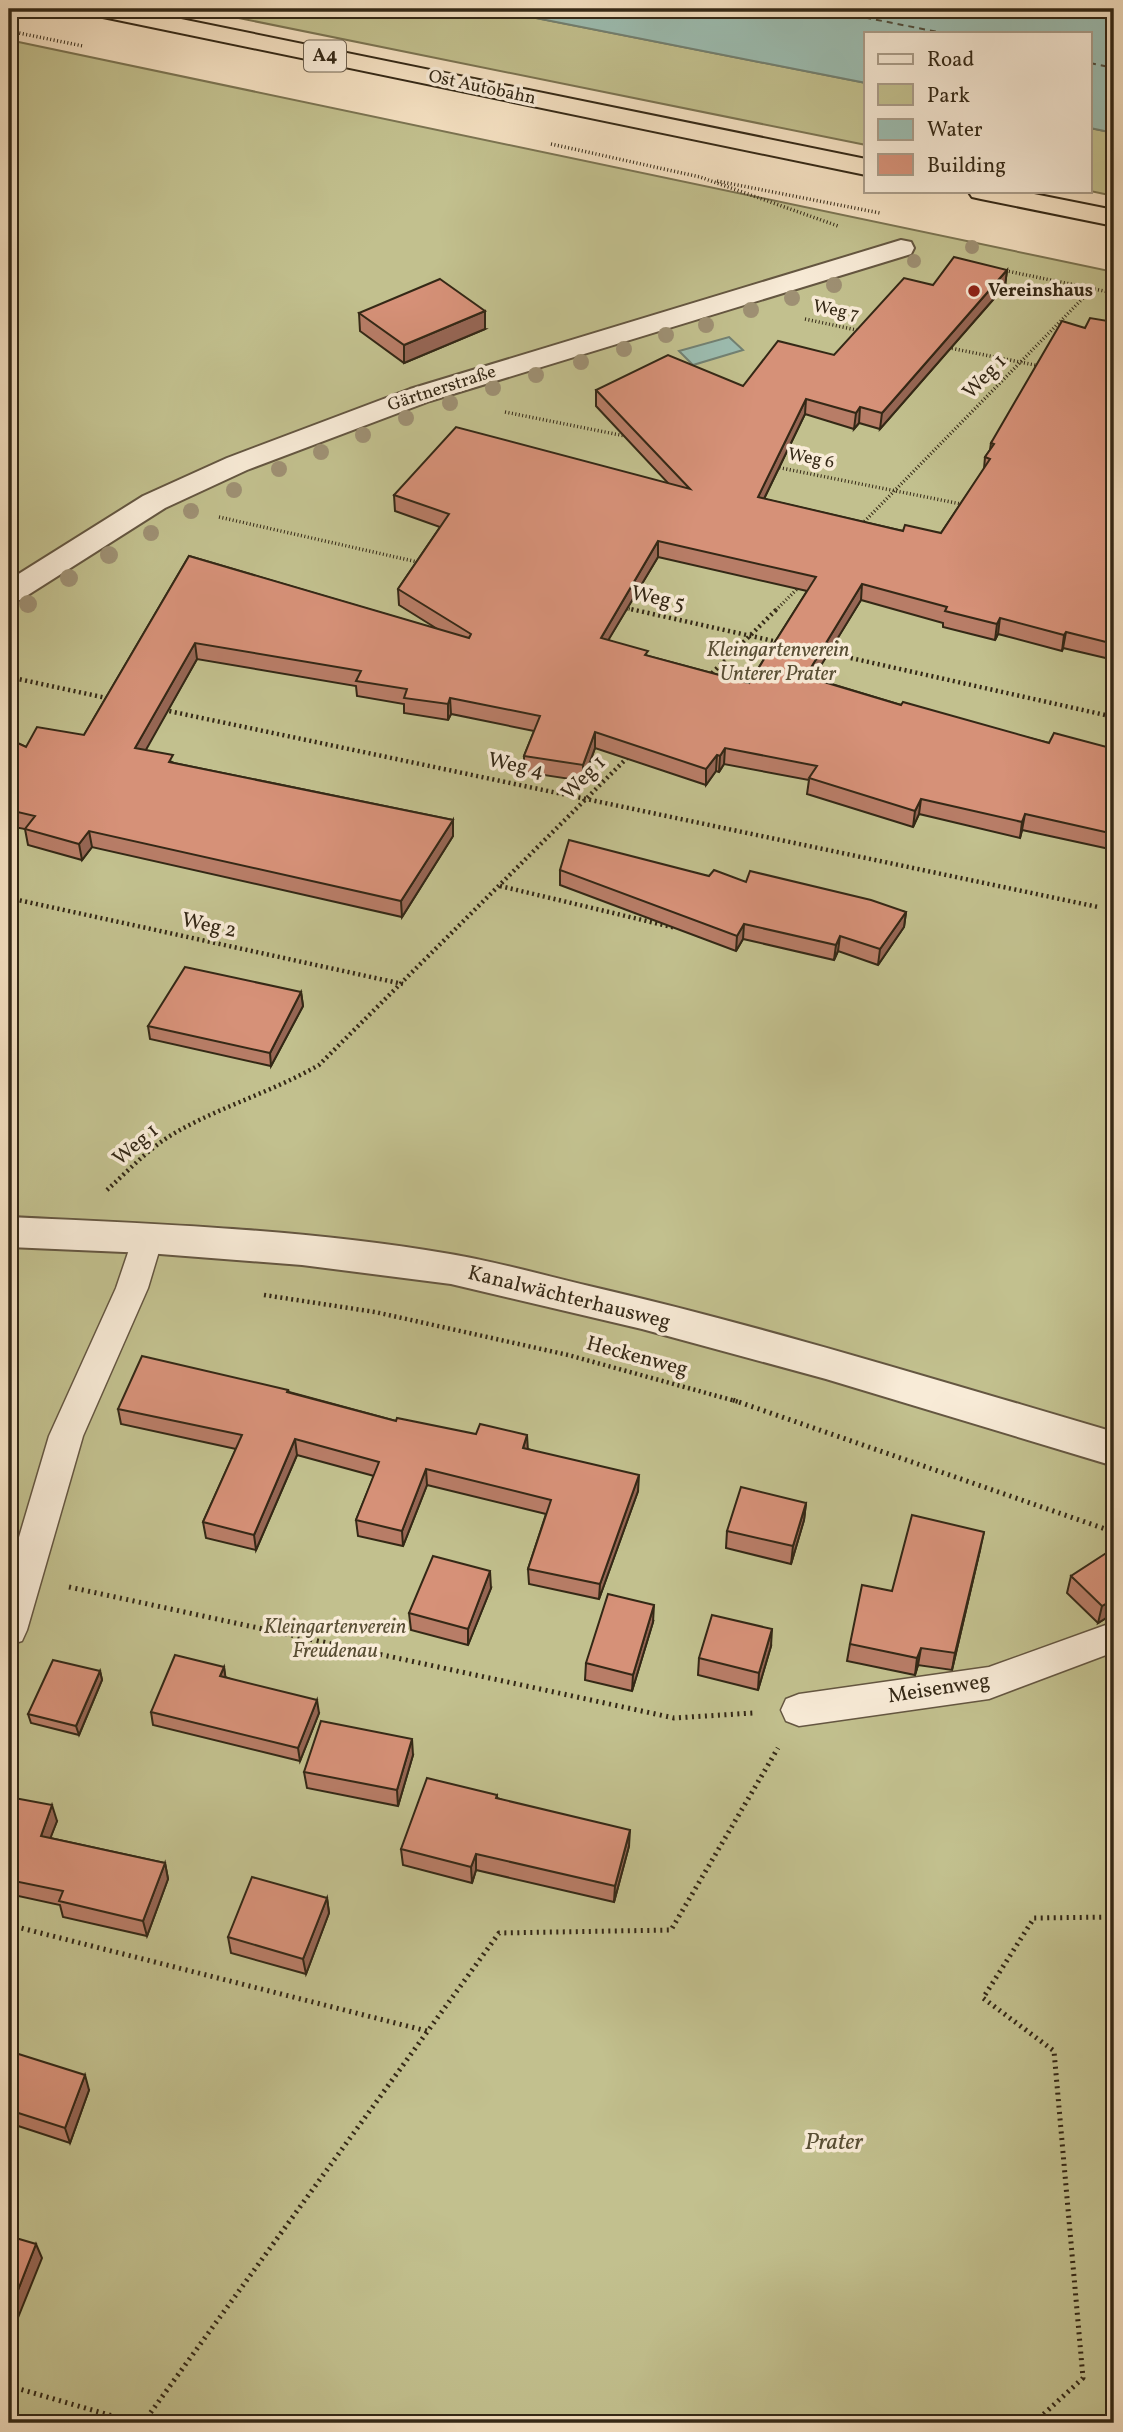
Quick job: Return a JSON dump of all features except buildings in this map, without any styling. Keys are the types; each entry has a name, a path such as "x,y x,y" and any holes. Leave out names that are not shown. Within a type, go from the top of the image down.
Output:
{"highway":[{"name":"Ost Autobahn","path":"98,9 864,167"},
{"path":"986,192 1114,218"}],"street":[{"name":"Gärtnerstraße","path":"9,593 154,502 237,464 420,395 901,248"},
{"name":"Kanalwächterhausweg","path":"9,1232 147,1238 302,1250 451,1269 642,1314 827,1363 1114,1449"}],"lane":[{"path":"9,1630 66,1436 132,1288 147,1238"},
{"name":"Meisenweg","path":"799,1710 989,1683 1114,1637"}],"path":[{"path":"9,32 90,48"},
{"path":"550,144 885,214"},
{"path":"700,177 901,248"},
{"path":"996,269 1114,293"},
{"name":"Weg 1","path":"857,529 1091,290"},
{"name":"Weg 7","path":"797,318 863,331"},
{"path":"942,347 1048,368"},
{"path":"501,411 637,439"},
{"name":"Weg 6","path":"774,466 978,508"},
{"path":"154,502 430,564"},
{"path":"702,683 808,578"},
{"name":"Weg 5","path":"617,606 791,644"},
{"path":"818,650 1114,717"},
{"path":"9,677 116,700"},
{"name":"Weg 4","path":"157,708 1098,907"},
{"name":"Weg 1","path":"59,1234 169,1136 199,1120 291,1083 319,1065 403,984 635,749"},
{"path":"500,886 688,931"},
{"name":"Weg 2","path":"9,898 403,984"},
{"name":"Heckenweg","path":"256,1294 375,1312 568,1355 751,1405 1114,1532"},
{"path":"23,1577 674,1718 799,1710"},
{"path":"143,2423 499,1933 671,1930 799,1710"},
{"path":"1034,2423 1083,2378 1054,2050 983,1998 1034,1918 1114,1917"},
{"path":"9,1925 427,2031"},
{"path":"9,2386 136,2423"}],"green space":[{"path":"194,9 490,9 864,83 864,145"},
{"path":"9,40 1114,272 1114,2423 9,2423"},
{"path":"1092,128 1114,133 1114,196 1092,191"}],"water":[{"path":"490,9 1079,9 1114,16 1114,133 1092,128 1092,32 864,32 864,83"},
{"path":"729,337 743,350 693,365 679,351"}],"ferry route":[{"path":"822,9 938,32"},
{"path":"1092,63 1114,68"}],"place":[{"name":"Vereinshaus","path":"974,291"}],"park label":[{"name":"Kleingartenverein Unterer Prater","path":"778,662"},
{"name":"Kleingartenverein Freudenau","path":"335,1639"},
{"name":"Prater","path":"834,2143"}]}
